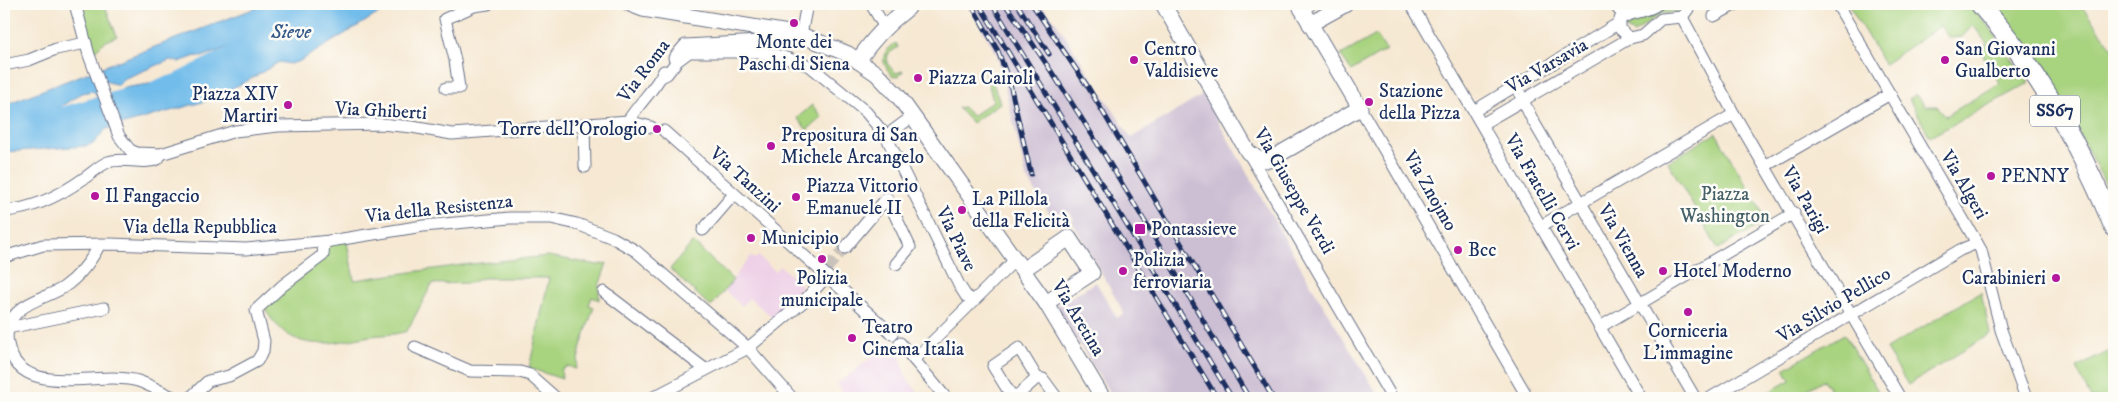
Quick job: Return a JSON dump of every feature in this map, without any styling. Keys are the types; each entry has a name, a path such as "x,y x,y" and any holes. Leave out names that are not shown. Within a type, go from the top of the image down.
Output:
{"main road":[{"name":"SS67","path":"1980,4 2024,59 2060,118 2100,195 2114,227"}],"street":[{"path":"4,65 29,60 56,49 86,43 75,4"},
{"path":"446,88 458,88 454,52 444,22 447,16 474,5 488,4"},
{"name":"Via Aretina","path":"630,4 643,9 682,9 774,32 801,35 848,54 877,74 912,116 1020,264 1046,302 1103,398"},
{"path":"801,35 806,4"},
{"path":"871,4 884,26"},
{"path":"858,61 884,26 908,8 909,4"},
{"name":"Via Giuseppe Verdi","path":"1163,4 1392,398"},
{"path":"1310,24 1346,4"},
{"name":"Via Fratelli Cervi","path":"1411,4 1641,398"},
{"path":"1614,4 1621,20 1620,30 1630,38"},
{"name":"Via Varsavia","path":"1474,111 1582,46 1631,12 1642,12 1658,4"},
{"path":"1714,16 1736,4"},
{"name":"Via Algeri","path":"1837,4 1979,246 2000,330 2026,398"},
{"name":"Via Znojmo","path":"1303,5 1310,24 1528,398"},
{"name":"Via Varsavia","path":"1482,124 1630,38 1643,35 1661,19 1688,8"},
{"name":"Via Parigi","path":"1688,8 1734,114 1794,213 1850,316 1900,398"},
{"name":"Via Roma","path":"628,121 685,45 761,42 768,40 774,32"},
{"name":"Via Ghiberti","path":"86,43 119,136 130,150 138,153 161,154 235,131 278,126 381,124 452,134 628,121 651,127"},
{"path":"1582,46 1591,61"},
{"name":"Via Piave","path":"662,77 689,52 743,52 783,56 810,66 866,112 886,136 959,285 966,296 973,300"},
{"name":"Via Vienna","path":"1516,86 1532,118 1695,398"},
{"path":"1765,166 1890,94"},
{"path":"1262,176 1263,168 1269,160 1360,108"},
{"path":"1541,226 1734,114"},
{"path":"886,136 912,116"},
{"path":"584,125 585,167"},
{"name":"Via Tanzini","path":"664,131 734,194 826,272 892,334"},
{"path":"1248,152 1258,160 1269,160"},
{"path":"4,211 40,203 61,195 108,162 124,159 150,163 158,159 161,154"},
{"path":"703,230 734,194"},
{"path":"845,248 887,198 910,246 896,264"},
{"path":"1600,327 1794,213"},
{"name":"Via della Resistenza","path":"330,241 423,226 501,219 551,218 577,224 613,238 636,251 748,348 792,398"},
{"path":"914,360 973,300 1020,264 1069,238 1092,273 1046,302"},
{"path":"190,398 208,381 229,376 257,361 263,351 264,340 256,310 282,286 323,256 324,242 330,241"},
{"name":"Via della Repubblica","path":"4,257 44,245 100,244 246,249 330,241"},
{"name":"Via della Repubblica","path":"8,328 11,319 21,308 64,287 89,264 100,244"},
{"name":"Via Silvio Pellico","path":"1712,398 1960,250 1979,246"},
{"path":"652,398 748,348 803,302 826,272"},
{"path":"604,292 705,369"},
{"path":"104,308 8,328 7,340 10,353 20,367 40,379 138,380 176,398"},
{"path":"900,343 946,398"},
{"path":"415,347 470,370 493,373 520,372 530,375 556,398"},
{"path":"1038,378 1043,379 1057,398"}],"shaded area":[{"path":"967,4 1040,4 1056,22 1131,138 1203,95 1318,297 1380,398 1113,398 1056,306 1096,282 1117,318 1124,313 1072,221 1074,219 1070,212 1057,212 1051,216 1026,176 997,54"},
{"path":"693,242 732,280 751,256 755,259 758,256 775,271 780,266 802,285 774,318 749,298 742,306 725,291 711,307 670,269"},
{"path":"890,343 900,355 906,377 920,395 927,398 847,398 837,384"}],"green space":[{"path":"104,4 117,36 103,43 94,52 83,12 86,7"},
{"path":"1666,4 1681,4 1682,6 1678,13 1662,13 1634,33 1626,29 1627,20 1650,15"},
{"path":"1848,4 1968,4 1988,25 2029,83 1930,137 1909,99 1916,95 1926,106 1937,106 1946,116 2000,83 1980,50 1987,44 1973,25 1962,37 1949,38 1940,26 1884,64"},
{"path":"1991,4 2080,4 2114,50 2114,200 2069,115"},
{"path":"1376,35 1386,50 1351,71 1341,55"},
{"path":"896,43 898,47 888,54 887,63 895,73 903,71 899,76 893,77 884,63 884,55"},
{"path":"988,69 1000,103 972,123 958,108 963,107 972,116 993,101 985,70"},
{"path":"812,105 822,117 807,130 797,118"},
{"name":"Piazza Washington","path":"1716,133 1767,221 1718,249 1668,162"},
{"path":"346,236 354,280 462,265 548,256 598,265 607,263 599,286 599,300 592,297 589,305 594,307 581,346 576,369 568,366 561,370 562,379 529,368 549,278 482,278 470,283 432,284 407,331 334,342 320,343 296,339 274,322 264,308 321,261 327,241"},
{"path":"693,242 733,280 711,307 670,269"},
{"path":"1981,292 1990,334 1908,385 1886,349"},
{"path":"1844,334 1882,398 1837,398 1823,380 1801,393 1804,398 1758,398 1790,380 1784,369"},
{"path":"2114,349 2114,398 2091,398 2076,368"}],"water":[{"name":"Sieve","path":"266,4 394,4 300,61 290,64 279,62 249,80 206,101 106,129 94,143 85,146 4,152 4,105","holes":["256,37 263,41 234,63 222,70 198,79 176,80 122,88 110,103 94,97 92,103 100,108 101,113 86,119 60,122 49,114 82,93 93,91 96,94 104,81 119,85 123,79 170,60 179,62 196,56 202,57"]}],"waterway":[{"name":"Sieve","path":"158,89 178,83 284,29"},
{"name":"Sieve","path":"4,123 57,118 122,99"}],"tunnel":[{"path":"827,268 845,248"}],"railway":[{"path":"971,4 998,51 1010,84 1031,174"},
{"path":"979,4 1217,398"},
{"path":"992,4 1232,398"},
{"path":"1005,4 1101,149 1249,398"},
{"path":"1017,4 1049,54"},
{"path":"1032,4 1088,87 1273,398"}],"place":[{"name":"Monte dei Paschi di Siena","path":"794,23"},
{"name":"Centro Valdisieve","path":"1134,60"},
{"name":"San Giovanni Gualberto","path":"1945,60"},
{"name":"Piazza Cairoli","path":"918,78"},
{"name":"Stazione della Pizza","path":"1369,102"},
{"name":"Piazza XIV Martiri","path":"288,105"},
{"name":"Torre dell’Orologio","path":"657,129"},
{"name":"Prepositura di San Michele Arcangelo","path":"771,146"},
{"name":"PENNY","path":"1991,176"},
{"name":"Il Fangaccio","path":"95,196"},
{"name":"Piazza Vittorio Emanuele II","path":"796,197"},
{"name":"La Pillola della Felicità","path":"962,210"},
{"name":"Pontassieve","path":"1140,229"},
{"name":"Municipio","path":"751,238"},
{"name":"Bcc","path":"1458,250"},
{"name":"Polizia municipale","path":"822,259"},
{"name":"Polizia ferroviaria","path":"1123,271"},
{"name":"Hotel Moderno","path":"1663,271"},
{"name":"Carabinieri","path":"2056,278"},
{"name":"Corniceria L'immagine","path":"1688,312"},
{"name":"Teatro Cinema Italia","path":"852,338"}]}
